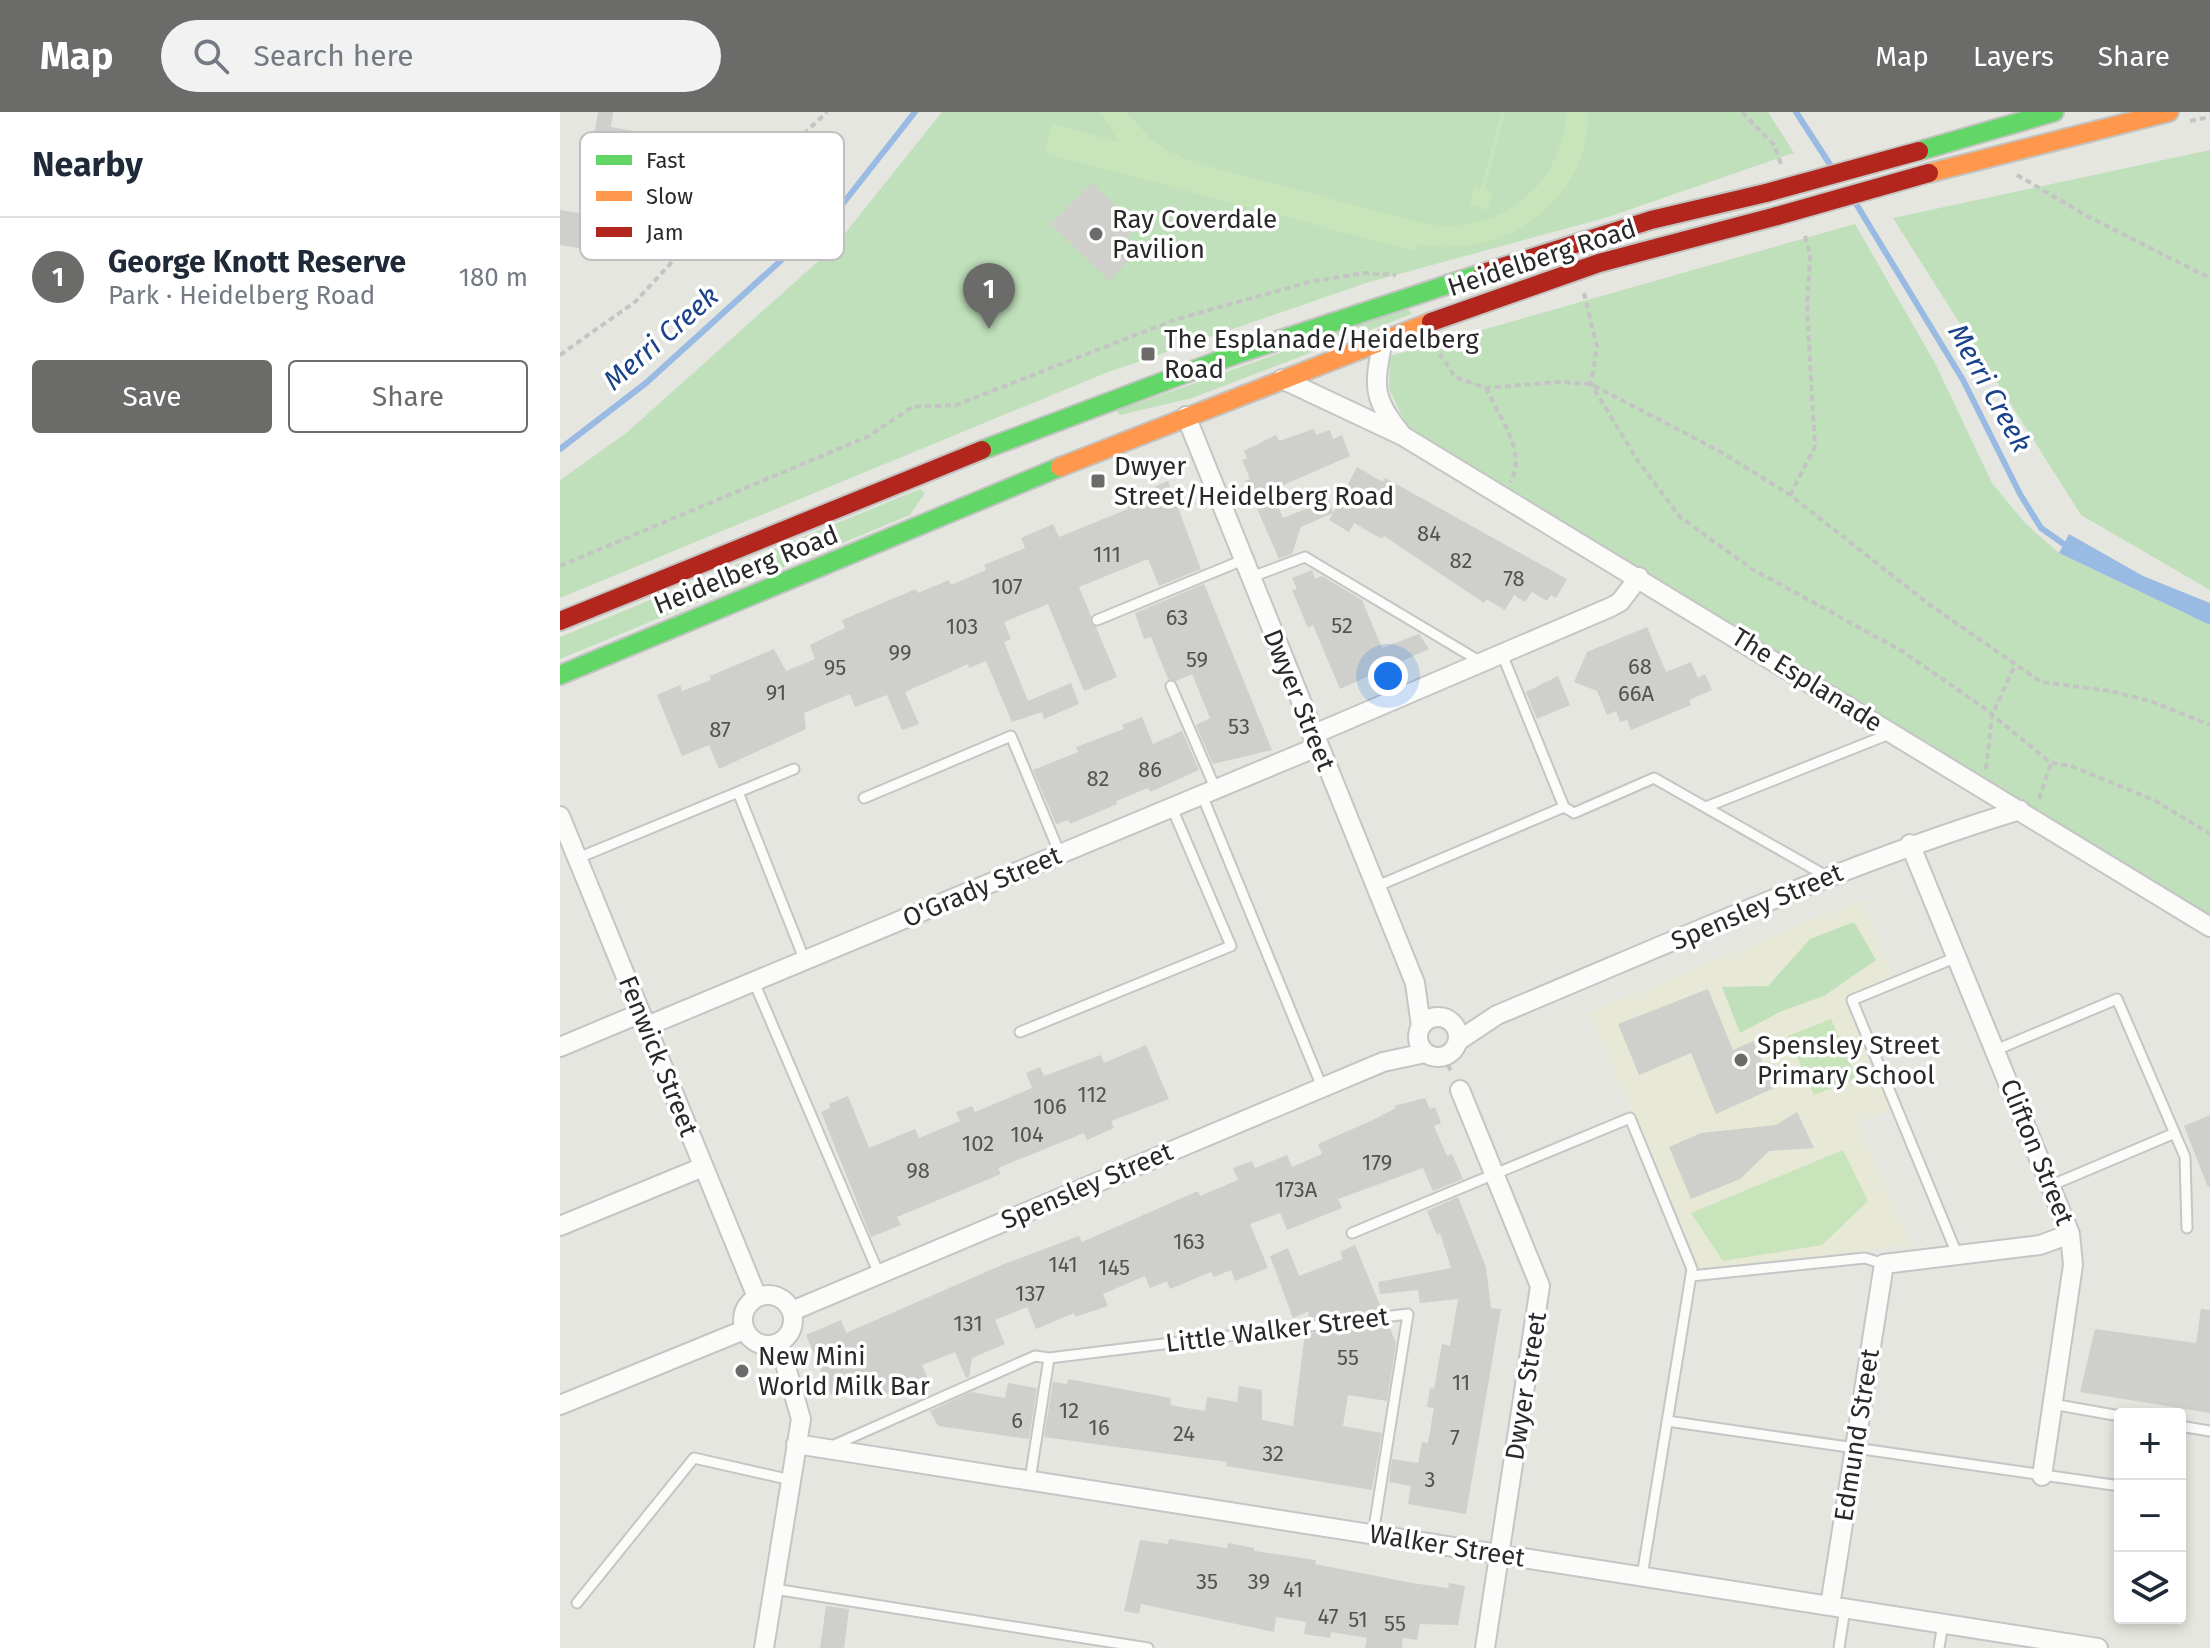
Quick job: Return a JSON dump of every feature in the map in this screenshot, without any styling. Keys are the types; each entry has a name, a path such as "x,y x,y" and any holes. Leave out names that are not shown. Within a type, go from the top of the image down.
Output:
{"main road":[{"name":"Heidelberg Road","path":"560,675 1240,351 1720,201 1766,193 2054,112"},
{"name":"Heidelberg Road","path":"560,621 944,492 1186,416 1426,322 1583,270 1736,224 1777,216 1929,173 2169,112"}],"street":[{"name":"The Esplanade","path":"1383,339 1374,384 1380,407 1403,436"},
{"name":"The Esplanade","path":"1282,379 1403,436 2210,927"},
{"name":"Dwyer Street","path":"1186,416 1314,741 1415,983 1421,1039"},
{"name":"O'Grady Street","path":"560,1047 754,982 1209,792 1482,662 1611,607 1620,602 1639,577"},
{"name":"Spensley Street","path":"1421,1039 1444,1056 1458,1041 1497,1015 1910,844 2020,810"},
{"name":"Fenwick Street","path":"560,816 569,862 644,1019 757,1297"},
{"name":"Clifton Street","path":"1910,844 2070,1234 2073,1265 2042,1476"},
{"name":"Dwyer Street","path":"1415,983 1447,1020 1458,1041"},
{"name":"Spensley Street","path":"792,1311 1383,1062 1421,1039 1432,1018 1447,1020 1497,1015"},
{"name":"Dwyer Street","path":"1460,1090 1540,1286 1485,1648"},
{"path":"560,1226 703,1167"},
{"path":"1884,1264 2040,1245 2070,1234"},
{"name":"Edmund Street","path":"1838,1607 1854,1450 1884,1264"},
{"path":"774,1295 792,1311 790,1333 779,1343 755,1342 744,1330 743,1314 757,1297 774,1295"},
{"path":"560,1405 744,1330"},
{"path":"764,1648 800,1407 779,1343"},
{"name":"Walker Street","path":"796,1444 2098,1648"}],"lane":[{"path":"1097,620 1246,569 1305,557 1482,662"},
{"path":"1502,654 1564,807 1574,813 1654,778 1828,877"},
{"path":"1171,686 1322,1087"},
{"path":"1706,807 1893,732"},
{"path":"864,798 1011,736 1060,854"},
{"path":"569,862 794,769"},
{"path":"738,792 805,961"},
{"path":"1375,887 1564,807"},
{"path":"1020,1032 1231,946 1172,808"},
{"path":"1957,957 1852,1000 1957,1254"},
{"path":"754,982 879,1274"},
{"path":"1996,1050 2117,999 2185,1157 2187,1228"},
{"path":"1352,1233 1630,1118 1692,1269 1642,1576"},
{"path":"2052,1185 2175,1133"},
{"path":"1691,1276 1865,1258 1884,1264"},
{"name":"Little Walker Street","path":"1049,1358 1408,1314 1373,1534"},
{"path":"826,1449 1035,1356 1049,1358 1030,1480"},
{"path":"2052,1404 2114,1415"},
{"path":"1667,1421 2114,1485"},
{"path":"2186,1427 2210,1431"},
{"path":"577,1603 694,1458 791,1480"},
{"path":"774,1589 1148,1648"},
{"path":"1838,1607 1839,1648"},
{"path":"1939,1648 1943,1623"}],"path":[{"path":"806,132 827,112"},
{"path":"1742,112 1774,145 1784,174"},
{"path":"2011,171 2087,216 2210,278"},
{"path":"1790,495 1815,447 1807,309 1810,255 1802,224"},
{"path":"560,355 635,302 674,260"},
{"path":"560,566 869,436 912,407 956,405 1174,320 1309,282 1364,273 1410,279 1415,294"},
{"path":"1584,291 1597,346 1591,384 1638,461 1680,517 1752,569 1902,651 1992,715 2051,763 2071,766 2154,800 2210,834"},
{"path":"1426,322 1443,363 1455,377 1486,388 1557,382 1591,384 1721,452 1790,495 1930,605 2041,682 2111,691 2153,702 2210,725"},
{"path":"1486,388 1517,454 1517,471 1502,495"},
{"path":"1985,789 1992,715 2015,665"},
{"path":"2039,799 2051,763"}],"shaded area":[{"name":"Spensley Street Primary School","path":"1861,900 1893,977 1845,997 1892,1107 1857,1123 1911,1245 1700,1269 1590,1013"}],"green space":[{"path":"942,112 1768,112 1794,153 1605,218 1366,283 1103,374 560,598 560,480 625,434 819,260 844,260 844,234"},
{"path":"1100,112 1125,112 1157,145 1189,161 1422,223 1449,225 1475,222 1521,202 1539,185 1553,164 1562,139 1566,112 1588,112 1584,145 1574,174 1556,199 1534,219 1508,234 1479,244 1448,247 1416,244 1414,251 1044,153 1052,124 1119,142"},
{"path":"1501,112 1505,112 1485,189 1493,192 1488,210 1469,205 1474,187 1481,188"},
{"path":"2210,150 2210,590 2081,515 1893,218"},
{"path":"1855,224 1935,363 1992,483 2025,523 2059,553 2210,625 2210,917 1407,426 1389,389 1390,356"},
{"path":"1407,308 1412,314 1192,398 1120,415 1116,411"},
{"path":"920,489 925,493 910,515 560,659 560,637"},
{"path":"1854,922 1876,960 1824,996 1782,1011 1740,1033 1722,987 1768,986 1810,939"},
{"path":"1831,1019 1857,1078 1814,1095 1788,1036"},
{"path":"1843,1150 1868,1201 1822,1245 1723,1261 1691,1213"}],"water":[{"path":"2069,534 2143,576 2210,603 2210,625 2059,553"}],"building":[{"path":"598,112 613,112 611,127 640,132 595,132"},
{"name":"Ray Coverdale Pavilion","path":"1092,183 1138,227 1125,240 1137,251 1109,281 1051,224"},
{"path":"560,210 580,213 580,248 560,245"},
{"path":"1314,429 1316,435 1330,430 1333,439 1342,435 1350,456 1272,490 1283,518 1328,500 1333,513 1301,527 1292,554 1279,559 1245,481 1250,479 1242,460 1247,458 1244,451 1276,435 1279,441"},
{"path":"1357,467 1383,482 1385,478 1567,579 1556,598 1551,595 1547,601 1532,592 1525,602 1514,595 1505,610 1486,599 1484,603 1384,536 1382,539 1354,523 1349,532 1329,520"},
{"path":"1168,481 1201,569 1159,586 1148,559 1079,587 1091,616 1090,622 1096,627 1117,677 1084,691 1048,604 1004,622 1011,639 1004,642 1028,701 1071,683 1079,704 1044,719 1042,712 1012,722 986,661 969,668 968,664 905,692 919,724 902,730 887,695 855,707 850,694 804,713 806,729 719,769 709,745 682,756 657,695 680,685 682,691 711,680 710,676 774,649 786,671 815,659 810,645 845,628 842,620 916,589 918,593 949,580 951,585 986,570 984,565 1025,548 1021,538 1053,524 1059,537 1128,509 1124,499"},
{"path":"1312,570 1315,579 1322,576 1362,600 1382,648 1419,634 1429,649 1340,689 1313,625 1308,628 1292,590 1297,589 1292,578"},
{"path":"1204,584 1272,750 1213,764 1196,725 1210,718 1192,674 1176,681 1168,679 1151,637 1144,639 1135,613"},
{"path":"1647,627 1666,672 1691,662 1698,678 1705,674 1712,690 1689,700 1691,705 1631,730 1627,720 1620,722 1616,711 1607,715 1597,691 1574,682 1587,652"},
{"path":"1558,676 1570,705 1537,719 1526,692"},
{"path":"1142,717 1153,744 1182,731 1199,770 1150,792 1148,788 1116,801 1117,804 1070,824 1068,820 1056,824 1033,770 1078,752 1076,747 1124,729 1122,725"},
{"path":"1708,989 1733,1050 1753,1041 1774,1088 1716,1114 1691,1053 1639,1075 1618,1024"},
{"path":"1146,1045 1169,1099 1111,1121 1114,1128 1087,1140 1084,1133 998,1168 1001,1174 897,1217 901,1225 871,1237 821,1112 830,1108 829,1104 848,1096 869,1148 915,1129 919,1138 960,1121 956,1112 972,1106 975,1112 1032,1088 1026,1073 1040,1067 1044,1076 1101,1055 1104,1063"},
{"path":"1425,1098 1430,1109 1435,1107 1441,1123 1434,1126 1447,1156 1452,1154 1463,1179 1433,1191 1423,1168 1338,1199 1342,1208 1287,1230 1280,1213 1250,1224 1268,1268 1235,1281 1231,1270 1214,1277 1211,1272 1170,1289 1167,1281 1150,1288 1145,1276 1103,1294 1108,1306 1075,1317 1074,1313 1036,1329 1027,1307 995,1320 1005,1344 972,1358 969,1377 966,1378 955,1352 922,1365 927,1377 881,1396 877,1386 852,1396 849,1388 831,1395 806,1335 841,1320 846,1333 1002,1265 1079,1236 1082,1242 1198,1191 1200,1196 1238,1180 1233,1168 1252,1161 1255,1168 1287,1155 1292,1167 1322,1154 1318,1144 1373,1120 1396,1108 1394,1106"},
{"path":"1797,1112 1814,1148 1769,1151 1740,1179 1691,1199 1669,1147 1701,1133 1776,1125"},
{"path":"2210,1115 2210,1187 2208,1187 2184,1126"},
{"path":"1458,1197 1486,1267 1491,1308 1501,1309 1466,1514 1408,1504 1411,1486 1389,1482 1392,1459 1418,1463 1422,1442 1428,1443 1434,1408 1427,1407 1430,1388 1434,1389 1442,1344 1450,1346 1458,1299 1420,1303 1418,1290 1380,1294 1378,1282 1451,1268 1440,1233 1437,1235 1427,1211"},
{"path":"1355,1245 1382,1310 1308,1319 1309,1311 1293,1318 1270,1256 1288,1248 1299,1276 1343,1259 1340,1252"},
{"path":"2201,1309 2210,1310 2210,1413 2080,1392 2095,1329 2196,1343"},
{"path":"1388,1324 1396,1343 1387,1401 1348,1395 1343,1426 1382,1433 1372,1490 1226,1466 1227,1462 1044,1437 1053,1382 1067,1384 1068,1379 1171,1398 1170,1405 1205,1411 1207,1397 1237,1402 1239,1386 1262,1390 1262,1420 1293,1426 1305,1334"},
{"path":"1008,1383 1037,1388 1029,1439 938,1426 930,1411 971,1392 1005,1398"},
{"path":"1169,1539 1227,1548 1228,1543 1412,1583 1448,1588 1449,1583 1465,1586 1458,1625 1420,1624 1417,1640 1403,1638 1402,1648 1365,1648 1367,1638 1331,1632 1330,1638 1304,1634 1306,1622 1276,1617 1274,1632 1141,1604 1139,1614 1124,1611 1140,1540 1168,1544"},
{"path":"826,1606 849,1609 844,1648 820,1648"}],"waterway":[{"name":"Merri Creek","path":"844,202 915,112"},
{"name":"Merri Creek","path":"1796,112 1831,166"},
{"name":"Merri Creek","path":"1855,202 1963,380 2020,494 2041,528 2068,547"},
{"name":"Merri Creek","path":"560,449 646,383 782,260"}],"traffic: fast":[{"path":"1919,151 2054,112"},
{"path":"982,450 1234,355 1483,273"},
{"path":"560,675 1060,467"}],"traffic: slow":[{"path":"1929,173 2169,112"},
{"path":"1060,467 1431,322"}],"traffic: jam":[{"path":"1766,193 1919,151"},
{"path":"1777,216 1929,173"},
{"path":"1483,273 1651,220 1766,193"},
{"path":"1431,322 1599,263 1777,216"},
{"path":"560,621 982,450"}],"place":[{"name":"Ray Coverdale Pavilion","path":"1096,234"},
{"name":"George Knott Reserve","path":"989,329"},
{"name":"The Esplanade/Heidelberg Road","path":"1148,354"},
{"name":"Dwyer Street/Heidelberg Road","path":"1098,481"},
{"name":"Spensley Street Primary School","path":"1741,1060"},
{"name":"New Mini World Milk Bar","path":"742,1371"}]}
